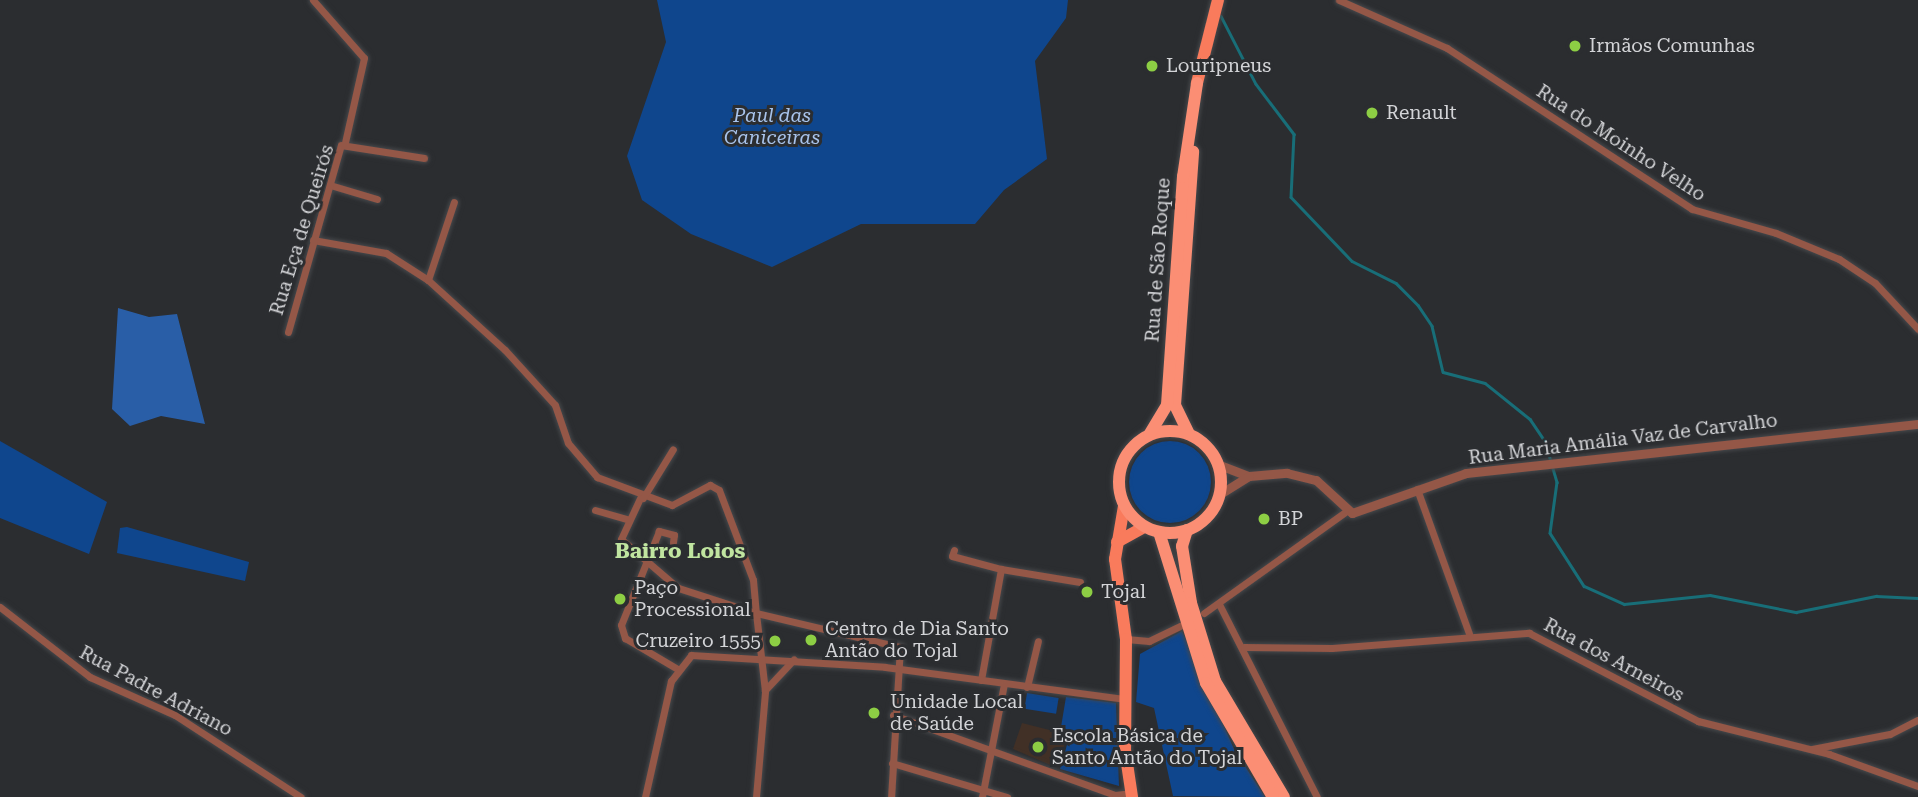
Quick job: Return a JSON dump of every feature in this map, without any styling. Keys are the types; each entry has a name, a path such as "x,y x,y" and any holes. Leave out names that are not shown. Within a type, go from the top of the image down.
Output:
{"highway":[{"name":"Rua de São Roque","path":"1189,434 1175,405 1197,83"},
{"name":"Rua de São Roque","path":"1149,435 1167,405 1183,177 1197,83"},
{"path":"1189,434 1217,464 1220,494 1202,522 1187,530 1159,532 1144,527 1124,506 1120,472 1135,444 1149,435 1189,434"},
{"path":"1187,530 1182,546 1191,603 1215,681 1284,797"},
{"path":"1159,532 1206,683 1273,797"}],"main road":[{"name":"Rua de São Roque","path":"1197,83 1218,0"},
{"path":"1124,506 1115,545 1126,639 1132,795"},
{"path":"1115,545 1122,534 1144,527"}],"street":[{"name":"Rua Eça de Queirós","path":"288,332 313,240 347,141 364,58 313,0"},
{"name":"Rua do Moinho Velho","path":"1339,0 1447,48 1692,209 1776,233 1839,259 1875,284 1918,329"},
{"path":"347,141 424,158"},
{"path":"330,185 377,199"},
{"path":"428,279 454,202"},
{"path":"313,240 386,253 428,279 555,405 568,443 597,477 641,498 679,503 710,485 735,520 762,656 765,691 756,797"},
{"name":"Rua Maria Amália Vaz de Carvalho","path":"1204,613 1219,604 1269,561 1345,512 1416,489 1534,463 1918,424"},
{"path":"673,449 641,498 621,539 678,588 755,613 801,621 900,647 893,715 891,797"},
{"path":"1217,464 1249,476 1287,473 1316,480 1345,512"},
{"path":"1220,494 1249,476"},
{"path":"1416,489 1470,636"},
{"path":"595,510 629,520"},
{"path":"673,542 674,535 659,531 621,625 625,638 676,668"},
{"path":"954,550 952,556 1001,569 1080,582"},
{"path":"981,680 1001,569"},
{"path":"1219,604 1244,647 1318,797"},
{"name":"Rua Padre Adriano","path":"0,607 90,677 175,715 301,797"},
{"path":"1126,639 1149,641 1186,623"},
{"name":"Rua dos Arneiros","path":"1244,647 1332,648 1529,633 1698,721 1811,750 1918,786"},
{"path":"1027,687 1038,641"},
{"path":"645,797 676,668 702,653 772,656 897,668 1127,699"},
{"path":"772,656 775,672"},
{"path":"765,691 775,672 795,658"},
{"path":"983,794 1004,684"},
{"path":"893,715 992,746 1115,795 1132,795"},
{"path":"1811,750 1890,734 1918,720"},
{"path":"892,763 983,794 1006,797"}],"shaded area":[{"path":"118,308 149,317 177,314 205,424 161,416 130,426 112,409"},
{"name":"Escola Básica de Santo Antão do Tojal","path":"1022,723 1069,735 1055,767 1013,749"}],"green space":[{"name":"Paul das Caniceiras","path":"657,0 1068,0 1066,18 1035,61 1047,159 1004,190 975,224 861,224 772,267 691,234 642,200 627,156 666,42"},
{"path":"0,441 107,502 89,554 0,518"},
{"path":"1170,441 1186,444 1199,453 1208,466 1211,482 1208,498 1199,511 1186,520 1170,523 1154,520 1141,511 1132,498 1129,482 1132,466 1141,453 1154,444"},
{"path":"127,527 249,562 245,581 117,553 120,528"},
{"path":"1182,631 1234,749 1265,797 1173,796 1154,708 1136,702 1140,654"},
{"path":"1027,693 1059,698 1056,714 1024,709"},
{"path":"1066,697 1116,703 1119,786 1060,769 1071,731 1061,727"}],"waterway":[{"path":"1221,16 1256,84 1294,134 1291,197 1352,261 1396,283 1418,305 1432,326 1443,372 1485,383 1530,419 1545,441 1557,482 1550,533 1584,586 1624,604 1710,595 1796,612 1876,596 1918,598"}],"place":[{"name":"Irmãos Comunhas","path":"1575,46"},
{"name":"Louripneus","path":"1152,66"},
{"name":"Renault","path":"1372,113"},
{"name":"BP","path":"1264,519"},
{"name":"Tojal","path":"1087,592"},
{"name":"Paço Processional","path":"620,599"},
{"name":"Centro de Dia Santo Antão do Tojal","path":"811,640"},
{"name":"Cruzeiro 1555","path":"775,641"},
{"name":"Unidade Local de Saúde","path":"874,713"},
{"name":"Escola Básica de Santo Antão do Tojal","path":"1038,747"}],"district":[{"name":"Bairro Loios","path":"680,551"}]}
